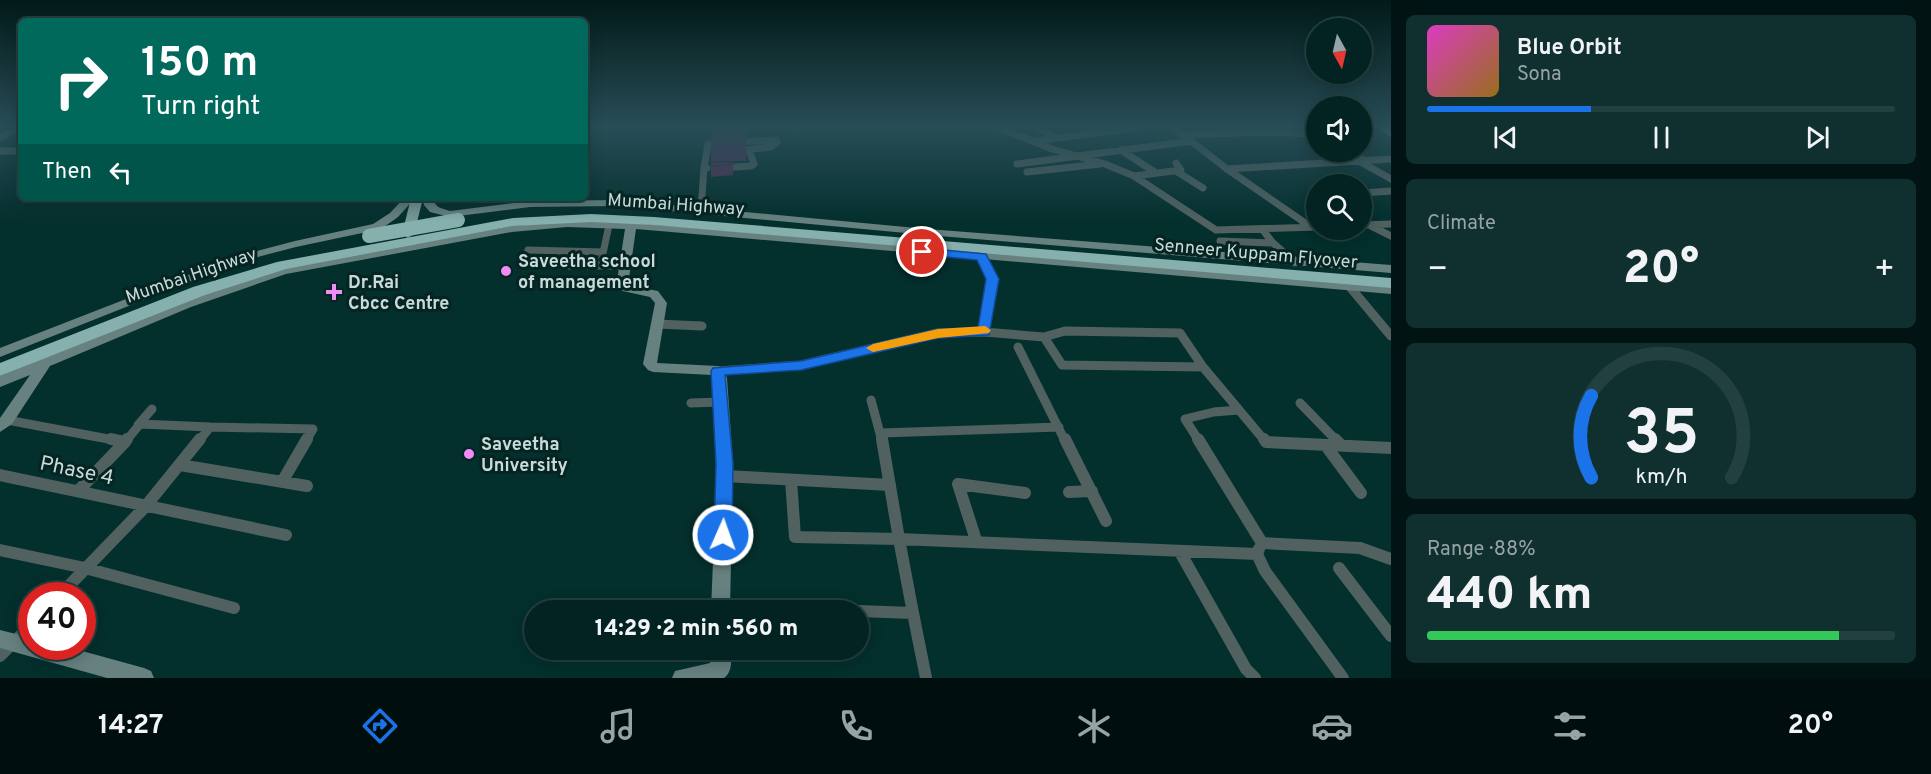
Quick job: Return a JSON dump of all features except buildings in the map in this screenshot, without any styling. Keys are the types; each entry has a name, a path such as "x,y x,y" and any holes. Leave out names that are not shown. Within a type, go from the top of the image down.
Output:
{"highway":[{"path":"0,360 245,263 306,247 527,209 612,207 906,232 1128,262"},
{"path":"70,342 172,296 251,267 371,235 414,233 501,218 582,213 632,216 715,226"},
{"name":"Mumbai Highway","path":"0,370 199,291 262,270 314,258 529,220 591,218 715,226 1128,262"},
{"name":"Senneer Kuppam Flyover","path":"1128,262 1166,257 1391,275"},
{"name":"Senneer Kuppam Flyover","path":"1128,262 1391,283"}],"main road":[{"path":"414,233 417,201"},
{"path":"414,233 426,201"}],"street":[{"path":"702,211 706,159"},
{"path":"704,168 751,166 754,164 752,159"},
{"path":"1017,164 1058,159"},
{"path":"1087,159 1134,176 1216,230 1306,227"},
{"path":"1134,159 1156,173"},
{"path":"1214,159 1306,222"},
{"path":"1306,159 1314,163"},
{"path":"1372,160 1391,159"},
{"path":"1227,169 1330,162"},
{"path":"1364,162 1391,180"},
{"path":"1027,172 1105,164"},
{"path":"1134,176 1176,167 1203,188"},
{"path":"1372,193 1391,192"},
{"path":"0,353 238,259 295,244 371,235 407,201"},
{"path":"428,201 429,206 434,210 450,214 514,206 576,202 616,203 906,232 1391,269"},
{"path":"0,382 196,300 284,271 512,229 567,224 631,226 982,256 1128,262 1391,290"},
{"path":"1372,225 1391,224"},
{"path":"600,265 609,225"},
{"path":"631,226 623,266 622,287 654,294 659,298 650,364 718,371 801,365 938,333 984,332 1044,338 1065,331 1180,333 1203,367 1266,442 1391,448"},
{"path":"1372,228 1391,236"},
{"path":"1262,229 1273,243 1295,262"},
{"path":"1220,242 1273,243"},
{"path":"528,250 603,252"},
{"path":"982,256 992,279 984,332"},
{"path":"569,265 623,266"},
{"path":"1350,287 1391,336"},
{"path":"657,324 702,326"},
{"path":"1044,338 1062,365 1203,367"},
{"path":"1018,347 1106,521"},
{"path":"44,364 3,423 125,442"},
{"path":"718,371 724,476 721,600"},
{"path":"871,400 881,433 926,678"},
{"path":"691,403 720,402"},
{"path":"1300,403 1342,446"},
{"path":"79,490 125,442 152,409"},
{"path":"1238,411 1214,412 1185,419 1260,549 1265,571 1343,678"},
{"path":"138,425 313,429 282,482"},
{"path":"72,582 145,507 210,427"},
{"path":"881,433 1059,427"},
{"path":"1326,446 1361,493"},
{"path":"180,465 307,486"},
{"name":"Phase 4","path":"0,476 79,490 145,507 286,535"},
{"path":"724,476 890,485"},
{"path":"791,480 795,537 976,540 1180,552 1360,548 1391,559"},
{"path":"976,540 958,484 1025,493"},
{"path":"1069,492 1092,491"},
{"path":"0,550 85,568 234,608"},
{"path":"1180,552 1246,669 1254,678"},
{"path":"1339,568 1391,636"},
{"path":"869,611 913,613"},
{"path":"5,646 18,635"},
{"path":"5,646 144,678"},
{"path":"682,678 713,673 720,669 722,664"}],"slow traffic":[{"path":"873,348 938,333 984,332 985,330"}],"place":[{"name":"Saveetha school of management","path":"506,271"},
{"name":"Dr.Rai Cbcc Centre","path":"334,292"},
{"name":"Saveetha University","path":"469,454"}],"route":[{"path":"723,535 725,464 718,371 817,363 938,333 984,332 992,279 982,256 922,252"}]}
